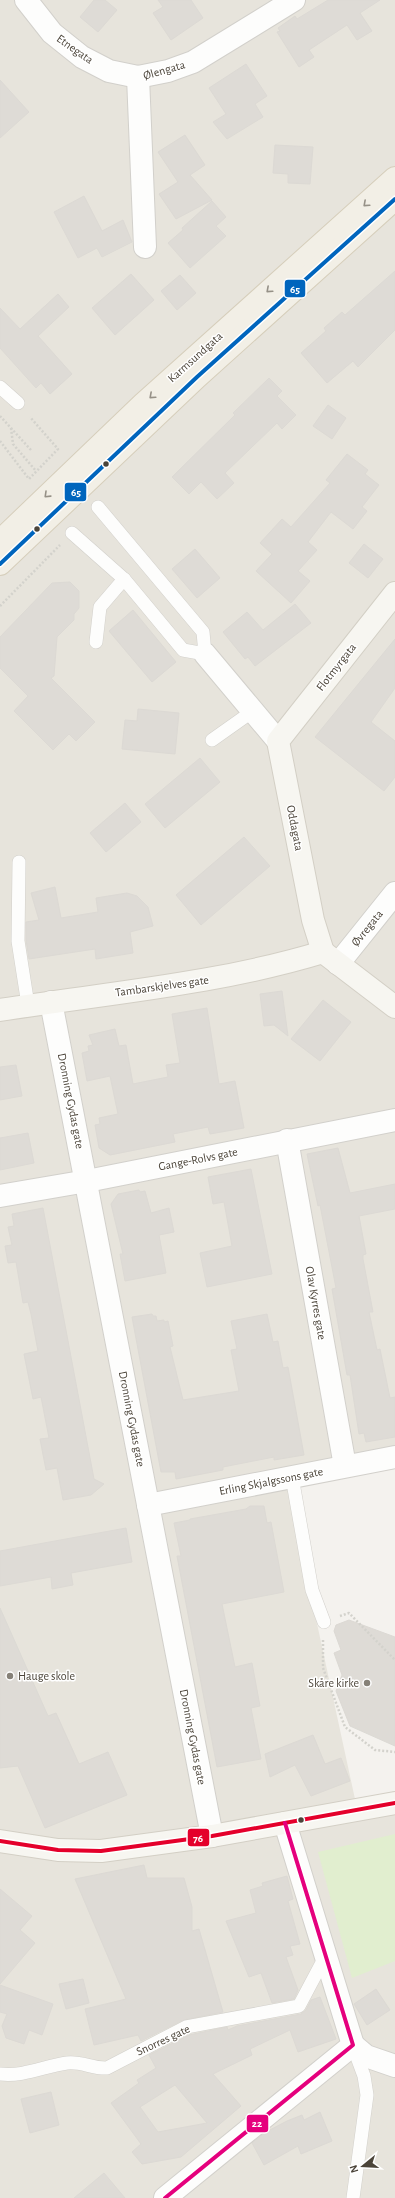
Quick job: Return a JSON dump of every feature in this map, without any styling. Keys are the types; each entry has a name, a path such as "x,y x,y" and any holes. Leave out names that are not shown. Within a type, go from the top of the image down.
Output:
{"main road":[{"name":"Karmsundgata","path":"0,541 143,404 395,178"},
{"name":"Karmsundgata","path":"0,564 197,377 395,199"}],"street":[{"name":"Etnegata","path":"26,0 52,33 82,57 109,71 138,77"},
{"name":"Ølengata","path":"144,247 138,77 193,62 294,0"},
{"name":"Flotmyrgata","path":"278,741 395,593"},
{"name":"Oddagata","path":"205,654 278,741 313,920 330,958"},
{"name":"Øvregata","path":"330,958 395,893"},
{"name":"Tambarskjelves gate","path":"0,1010 226,977 330,958"},
{"path":"330,958 395,1007"},
{"name":"Dronning Gydas gate","path":"51,1002 87,1181 212,1836"},
{"name":"Gange-Rolvs gate","path":"0,1196 87,1181 287,1140 395,1120"},
{"name":"Olav Kyrres gate","path":"287,1140 345,1466"},
{"name":"Erling Skjalgssons gate","path":"148,1505 395,1457"},
{"path":"0,1841 58,1850 101,1851 212,1836 395,1803"},
{"path":"285,1823 353,2045 366,2056 395,2066"},
{"path":"165,2198 353,2045"}],"lane":[{"path":"0,387 18,402"},
{"path":"72,533 124,580 183,650 205,654 203,632 98,507"},
{"path":"96,642 100,607 124,580"},
{"path":"212,740 253,710"},
{"path":"19,862 18,941 28,1005"},
{"path":"292,1477 312,1590 324,1622"},
{"name":"Snorres gate","path":"0,2074 11,2075 68,2063 79,2063 96,2068 107,2068 186,2027 299,2006 325,1957"},
{"path":"353,2045 364,2076 367,2096 353,2198"}],"path":[{"path":"0,441 30,479 58,449 18,402"},
{"path":"0,416 31,450"},
{"path":"11,428 13,444 36,471"},
{"path":"395,1660 348,1613 324,1622 323,1668 345,1727 375,1750 395,1752"}],"shaded area":[{"path":"0,0 395,0 395,1463 287,1485 358,1813 395,1806 395,2198 0,2198"}],"green space":[{"path":"395,1834 395,1961 352,1978 318,1852"}],"building":[{"path":"94,0 105,0 117,10 98,32 80,17"},
{"path":"158,0 191,0 203,18 171,40 153,13 163,7"},
{"path":"328,0 380,0 360,13 372,31 357,40 347,25 309,50 314,57 299,67 277,32 280,31 278,28 295,16 297,19"},
{"path":"246,64 267,96 255,104 263,117 227,139 213,122 226,114 209,88"},
{"path":"0,80 29,112 0,138"},
{"path":"185,135 205,165 190,175 212,200 176,219 159,194 178,182 158,152"},
{"path":"275,145 313,147 310,184 288,183 288,174 273,173"},
{"path":"84,196 102,231 123,220 132,242 102,257 97,248 78,258 54,212"},
{"path":"212,201 226,217 216,226 226,236 190,268 168,243"},
{"path":"395,271 395,330 358,367 353,361 327,383 301,353 326,331 324,328 342,312 345,315"},
{"path":"131,274 154,300 115,335 92,308"},
{"path":"180,275 196,293 177,310 161,291"},
{"path":"58,294 69,307 38,336 72,374 50,394 41,383 36,388 0,348 0,308 20,329"},
{"path":"269,378 282,391 277,396 296,415 282,429 277,423 225,473 234,483 217,499 201,482 189,494 172,477 235,415 233,413"},
{"path":"328,405 346,418 332,439 313,426"},
{"path":"347,454 368,470 365,474 379,485 362,507 367,511 353,529 331,512 308,542 317,550 298,571 310,581 291,603 256,571 272,554 260,543 282,519 291,527 330,483 326,480"},
{"path":"364,544 383,559 368,578 349,563"},
{"path":"195,549 220,578 197,598 172,569"},
{"path":"70,582 79,591 79,608 74,614 74,620 57,637 54,676 51,678 95,722 76,741 69,734 53,750 14,711 28,696 0,668 0,637 52,583"},
{"path":"295,604 311,623 255,666 248,657 245,659 223,632 247,612 263,630"},
{"path":"133,610 176,662 152,682 109,631"},
{"path":"395,639 395,688 371,722 395,741 395,777 384,791 315,737"},
{"path":"138,709 179,713 175,754 122,749 125,720 137,721"},
{"path":"200,758 220,782 165,828 145,804"},
{"path":"125,803 141,822 106,852 90,833"},
{"path":"244,837 270,866 201,925 176,895"},
{"path":"55,887 61,918 98,912 96,898 127,893 137,896 148,907 153,926 130,932 133,953 96,959 95,949 29,959 26,940 26,922 39,920 31,893"},
{"path":"282,991 288,1036 274,1025 264,1026 260,994"},
{"path":"323,1000 351,1022 320,1061 291,1039"},
{"path":"207,1008 219,1084 235,1081 244,1128 210,1134 208,1127 173,1134 175,1142 110,1155 99,1148 95,1125 100,1124 99,1118 118,1114 110,1076 87,1081 82,1053 89,1051 88,1046 93,1045 89,1035 115,1029 119,1046 126,1045 133,1084 168,1077 166,1065 180,1063 172,1014"},
{"path":"16,1065 22,1096 0,1100 0,1067"},
{"path":"28,1133 34,1163 0,1170 0,1138"},
{"path":"338,1148 350,1193 395,1184 395,1209 359,1216 366,1254 363,1255 363,1259 373,1312 369,1312 377,1350 380,1349 390,1398 395,1397 395,1437 366,1442 364,1433 359,1434 350,1375 347,1375 332,1289 336,1288 320,1205 318,1206 307,1154"},
{"path":"251,1169 272,1274 207,1287 200,1253 232,1246 224,1202 213,1204 208,1177"},
{"path":"139,1190 140,1192 145,1191 151,1213 169,1208 174,1232 159,1235 166,1273 125,1281 120,1254 123,1254 111,1204 118,1194"},
{"path":"43,1208 94,1479 104,1484 91,1495 63,1500 57,1468 46,1470 40,1439 49,1438 41,1397 33,1399 24,1354 38,1351 31,1314 28,1302 23,1303 16,1262 8,1263 5,1246 12,1245 8,1227 14,1226 12,1214"},
{"path":"152,1314 153,1316 156,1316 157,1321 168,1321 173,1346 170,1347 183,1400 239,1391 231,1350 237,1349 231,1321 267,1314 273,1342 278,1341 283,1368 288,1367 304,1455 274,1460 274,1457 223,1467 223,1470 176,1479 175,1472 161,1472 132,1317"},
{"path":"250,1506 264,1506 267,1523 271,1522 284,1592 222,1604 235,1667 252,1663 260,1706 251,1708 261,1759 217,1767 177,1556 181,1556 174,1523 246,1509"},
{"path":"126,1528 132,1562 71,1573 73,1585 52,1589 51,1577 0,1586 0,1551"},
{"path":"0,1608 48,1716 56,1713 79,1764 108,1752 127,1795 45,1828 18,1766 0,1768"},
{"name":"Skåre kirke","path":"349,1620 395,1637 395,1746 350,1726 336,1691 342,1675 334,1653 341,1650 334,1631 336,1625"},
{"path":"313,1735 325,1764 341,1758 350,1781 311,1796 295,1765 270,1777 265,1754"},
{"path":"144,1865 147,1878 184,1878 192,1907 192,1931 199,1929 223,2012 183,2020 141,2041 138,2035 94,2045 85,2009 126,1999 75,1879"},
{"path":"287,1876 293,1899 288,1901 300,1944 290,1946 293,1955 286,1957 298,1990 294,1999 272,2003 261,1973 249,1977 226,1921 256,1913 250,1890 263,1886 262,1883"},
{"path":"0,1889 32,1916 20,1930 35,1943 0,1984"},
{"path":"83,1979 89,2003 66,2009 59,1984"},
{"path":"0,1985 53,2004 42,2035 29,2030 24,2044 6,2038 2,2026 7,2014 0,2012"},
{"path":"376,1989 390,2010 367,2025 354,2004"},
{"path":"320,1997 336,2039 298,2052 290,2030 250,2049 252,2055 213,2074 241,2106 181,2157 142,2164 132,2152 141,2144 111,2103 139,2083 137,2080 156,2068 149,2055 189,2035 227,2027 228,2030 237,2026 301,2014 306,2010 311,2000","holes":["175,2085 207,2123 158,2132 140,2107"]},
{"path":"51,2092 59,2125 30,2133 21,2099"},
{"path":"320,2112 332,2141 301,2154 298,2146 264,2165 252,2143 266,2132 287,2121 302,2115 304,2120"},
{"path":"104,2173 125,2198 74,2198"}],"transit line":[{"name":"65","path":"0,564 197,377 395,199"},
{"name":"76","path":"0,1841 58,1850 101,1851 212,1836 395,1803"},
{"name":"22","path":"165,2198 353,2045 285,1823"}],"place":[{"name":"Hauge skole","path":"10,1676"},
{"name":"Skåre kirke","path":"367,1683"}]}
